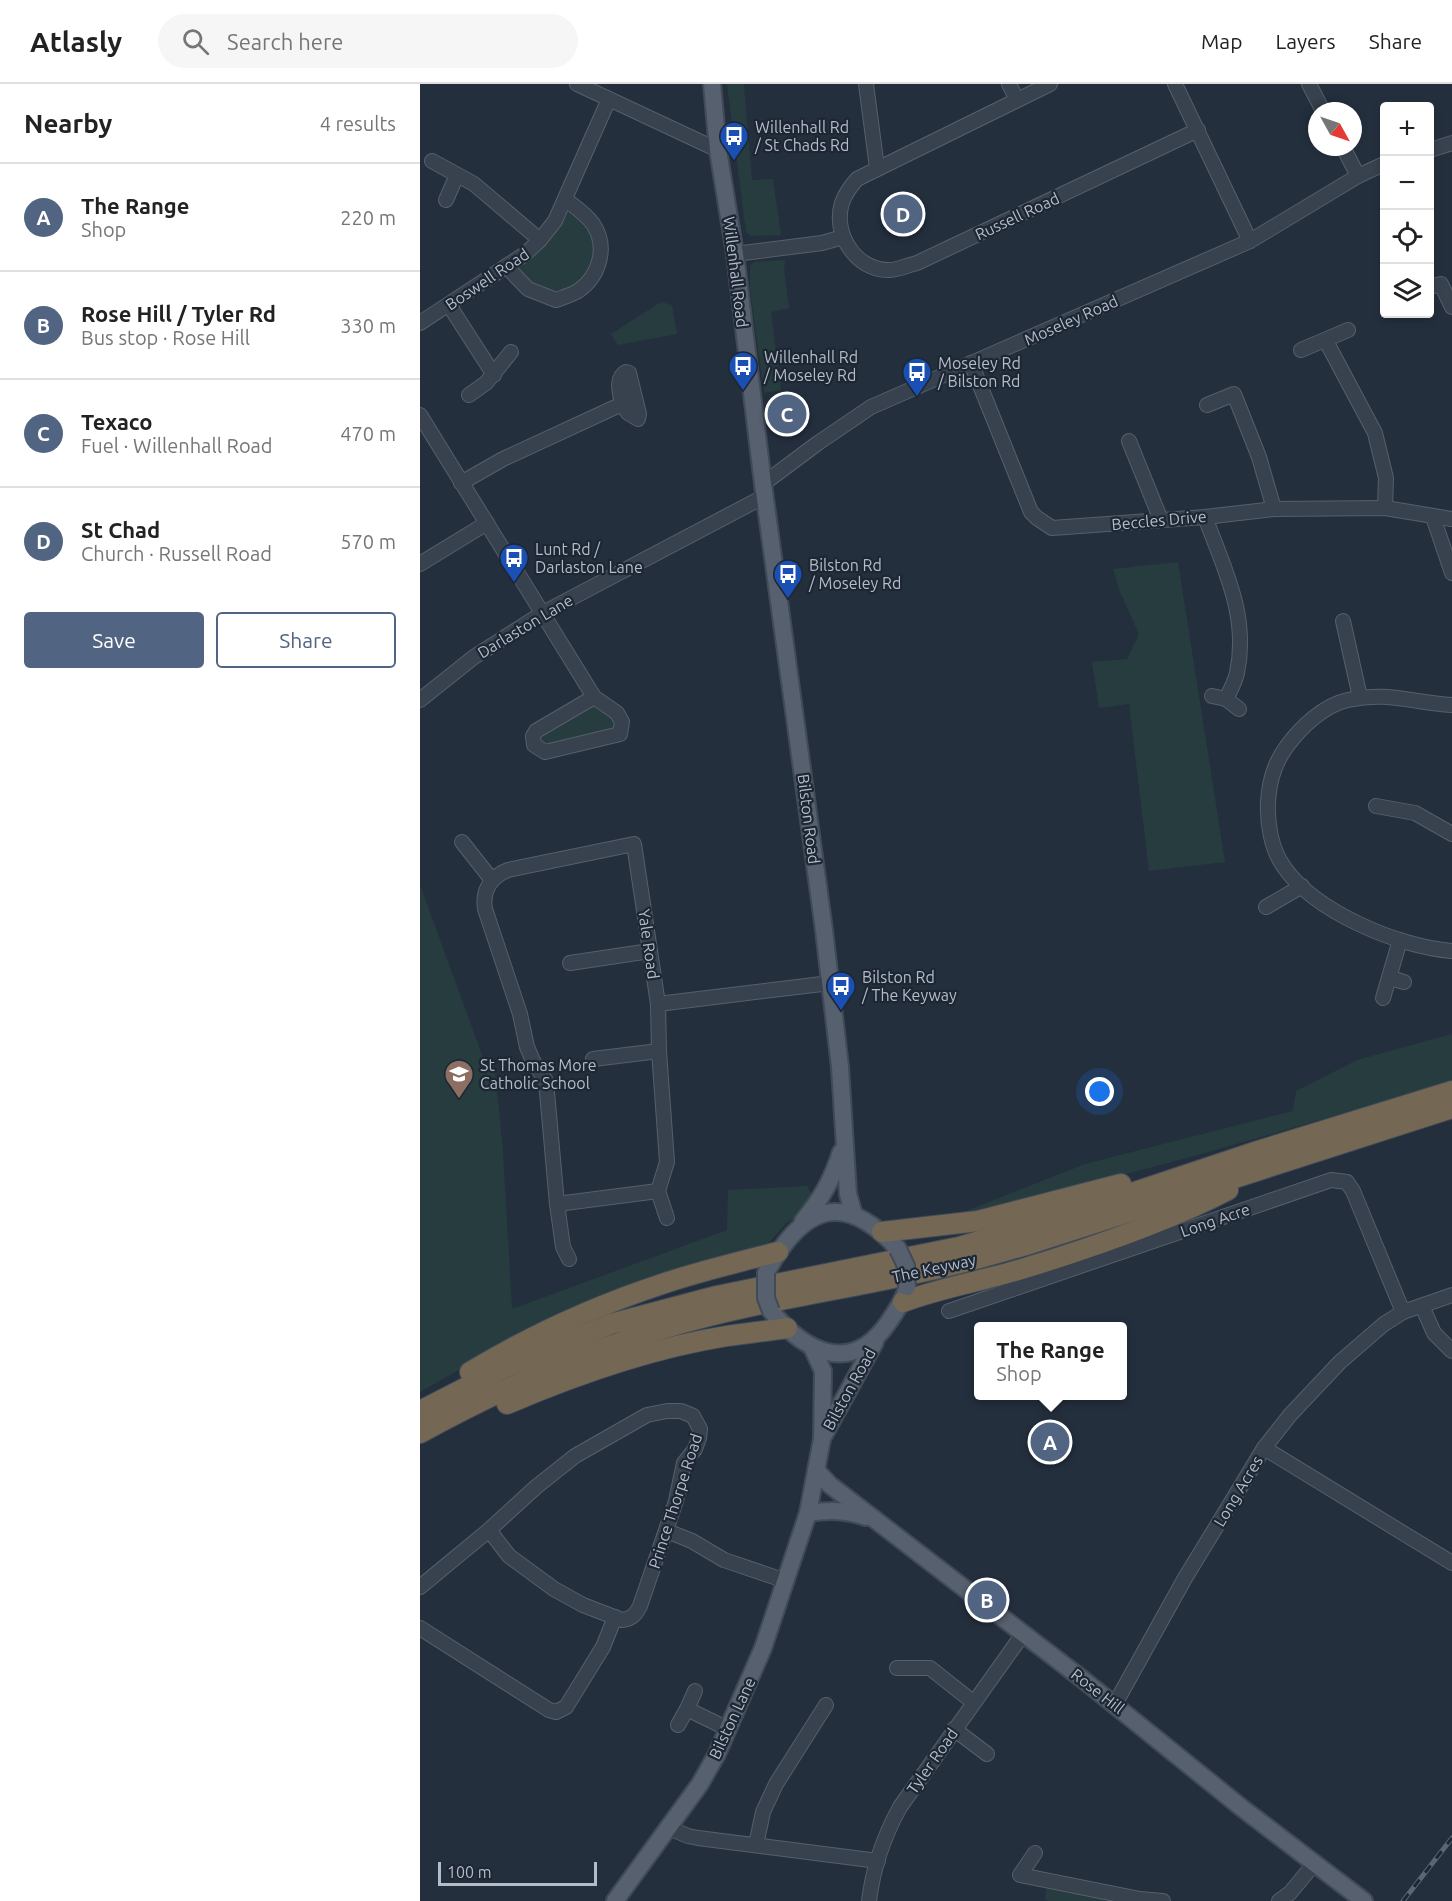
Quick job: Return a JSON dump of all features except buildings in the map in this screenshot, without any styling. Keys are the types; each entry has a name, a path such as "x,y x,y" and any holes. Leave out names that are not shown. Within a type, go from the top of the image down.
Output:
{"highway":[{"name":"The Keyway","path":"420,1411 504,1368 611,1324 717,1296 959,1247 1057,1218 1258,1151 1452,1091"},
{"name":"The Keyway","path":"420,1434 503,1391 568,1362 663,1328 742,1307 959,1263 1026,1245 1452,1108"},
{"path":"882,1232 978,1221 1170,1170 1258,1151"},
{"path":"905,1294 939,1289 1022,1269 1114,1239 1209,1200 1279,1164"},
{"path":"420,1405 510,1348 599,1307 663,1284 778,1252"},
{"path":"420,1442 548,1386 603,1367 659,1351 726,1336 787,1328"}],"main road":[{"name":"Willenhall Road","path":"712,84 718,150 735,254 764,490"},
{"name":"Bilston Road","path":"764,490 798,728 830,983 840,1067 848,1194 854,1215"},
{"name":"Bilston Road","path":"799,1226 834,1176 843,1143"},
{"path":"837,1210 854,1215 882,1232 898,1249 906,1266 905,1294 877,1339 856,1353 839,1354 812,1347 797,1337 771,1311 766,1298 766,1274 778,1252 799,1226 812,1218 837,1210"},
{"name":"Bilston Road","path":"822,1439 877,1339"},
{"name":"Bilston Road","path":"808,1513 822,1439 823,1371 812,1347"},
{"name":"Rose Hill","path":"816,1470 830,1485 1115,1704 1218,1790 1364,1901"},
{"name":"Rose Hill","path":"808,1513 828,1510 846,1511 879,1523"},
{"name":"Bilston Lane","path":"615,1901 700,1784 728,1729 763,1648 808,1513"}],"street":[{"path":"577,84 718,150"},
{"path":"866,84 877,168"},
{"path":"1009,84 1017,100"},
{"path":"735,254 822,243 843,237 841,205 848,189 857,180 877,168 1050,84"},
{"path":"1175,84 1250,241"},
{"path":"1309,84 1318,102"},
{"name":"Boswell Road","path":"420,323 525,254 540,240 555,221 609,99"},
{"name":"Russell Road","path":"843,237 849,249 867,264 877,268 890,270 917,263 1198,130"},
{"path":"1434,149 1452,143"},
{"path":"1347,156 1358,176"},
{"path":"432,161 474,184 540,240"},
{"name":"Moseley Road","path":"764,490 818,443 871,407 1250,241 1358,176 1380,166"},
{"path":"446,200 458,175"},
{"path":"506,266 528,289 556,300 576,292 591,278 601,258 601,240 588,217 565,199"},
{"path":"1434,286 1442,284 1452,307"},
{"path":"449,305 494,375"},
{"path":"1301,350 1348,330"},
{"path":"1326,341 1375,433 1386,478 1385,508"},
{"path":"469,395 494,375 511,351"},
{"name":"Beccles Drive","path":"971,363 1031,512 1052,528 1205,517 1274,509 1385,508 1452,519"},
{"path":"1207,405 1234,394 1259,457 1274,509"},
{"path":"461,483 503,459 622,404"},
{"path":"420,416 594,697 617,713 622,722 620,734 545,752 534,745 533,736 536,731 594,697"},
{"path":"420,443 433,435"},
{"path":"1130,441 1161,520"},
{"name":"Darlaston Lane","path":"420,700 474,657 543,613 764,490"},
{"path":"1205,517 1234,593 1239,619 1237,675 1226,699"},
{"path":"1433,517 1452,573"},
{"path":"420,564 488,523"},
{"path":"1343,621 1360,698"},
{"path":"1452,705 1430,704 1394,696 1377,695 1345,700 1332,706 1297,733 1280,755 1269,794 1270,830 1279,860 1284,869 1302,886 1335,911 1366,928 1400,940 1452,951"},
{"path":"1212,696 1226,699 1239,709"},
{"path":"1376,806 1415,813 1452,834"},
{"path":"462,842 492,880 483,899 485,909 520,1014 527,1047 546,1082 557,1204 563,1247 569,1259"},
{"name":"Yale Road","path":"492,880 508,870 634,844 657,1004 668,1162 658,1191"},
{"path":"1266,907 1302,886"},
{"path":"1383,998 1400,940"},
{"path":"570,963 650,951"},
{"path":"1390,978 1404,982"},
{"path":"657,1004 830,983"},
{"path":"593,1059 659,1051"},
{"name":"Long Acre","path":"949,1311 1331,1180 1347,1182 1353,1191 1403,1311"},
{"path":"557,1204 658,1191 667,1218"},
{"path":"1403,1311 1452,1295"},
{"path":"1422,1306 1434,1333 1452,1351"},
{"name":"Long Acres","path":"1115,1704 1185,1578 1264,1448 1290,1415 1340,1362 1384,1324 1403,1311"},
{"name":"Prince Thorpe Road","path":"489,1530 574,1456 647,1415 681,1411 693,1416 700,1429 699,1438 695,1449 684,1463 667,1531 636,1613 628,1619 615,1617"},
{"path":"1264,1448 1452,1563"},
{"path":"420,1587 489,1530 509,1556 544,1582 583,1605 615,1617 603,1647 591,1667 566,1707 556,1712 549,1710 420,1628"},
{"path":"667,1531 692,1541 724,1560 786,1581"},
{"name":"Tyler Road","path":"869,1901 886,1834 900,1807 1023,1634"},
{"path":"897,1668 930,1668 973,1702"},
{"path":"678,1725 695,1691"},
{"path":"756,1845 763,1812 776,1784 826,1705"},
{"path":"687,1708 728,1729"},
{"path":"954,1729 987,1754"},
{"path":"669,1828 688,1836 878,1861"},
{"path":"1035,1853 1020,1875 1140,1899 1164,1901"},
{"path":"1279,1901 1290,1893 1314,1864"}],"green space":[{"path":"727,84 744,84 752,180 773,179 781,235 751,236 746,232"},
{"path":"570,211 590,225 595,235 597,244 593,269 583,283 573,289 553,292 533,285 515,270 548,244"},
{"path":"785,260 784,270 789,308 771,312 781,390 764,393 750,289 750,266 754,262"},
{"path":"661,302 672,305 677,334 618,345 611,334"},
{"path":"1178,562 1225,862 1149,871 1129,704 1099,708 1092,662 1127,659 1139,634 1120,592 1113,569"},
{"path":"594,704 615,718 617,729 545,747 541,743 539,738 543,734"},
{"name":"St Thomas More Catholic School","path":"420,885 484,1060 494,1061 503,1151 512,1309 727,1230 728,1190 808,1186 814,1195 793,1220 786,1223 767,1245 489,1353 420,1392"},
{"path":"1452,1034 1452,1080 1208,1152 961,1213 1085,1164 1293,1111 1296,1091 1357,1060"},
{"path":"1047,1884 1136,1901 1049,1901 1045,1899"}],"railway":[{"path":"1403,1901 1452,1838"}],"place":[{"name":"Willenhall Rd / St Chads Rd","path":"734,162"},
{"name":"St Chad","path":"903,214"},
{"name":"Willenhall Rd / Moseley Rd","path":"743,392"},
{"name":"Moseley Rd / Bilston Rd","path":"917,398"},
{"name":"Texaco","path":"787,414"},
{"name":"Lunt Rd / Darlaston Lane","path":"514,584"},
{"name":"Bilston Rd / Moseley Rd","path":"788,600"},
{"name":"Bilston Rd / The Keyway","path":"841,1012"},
{"name":"St Thomas More Catholic School","path":"459,1100"},
{"name":"The Range","path":"1050,1442"},
{"name":"Rose Hill / Tyler Rd","path":"987,1600"}]}
